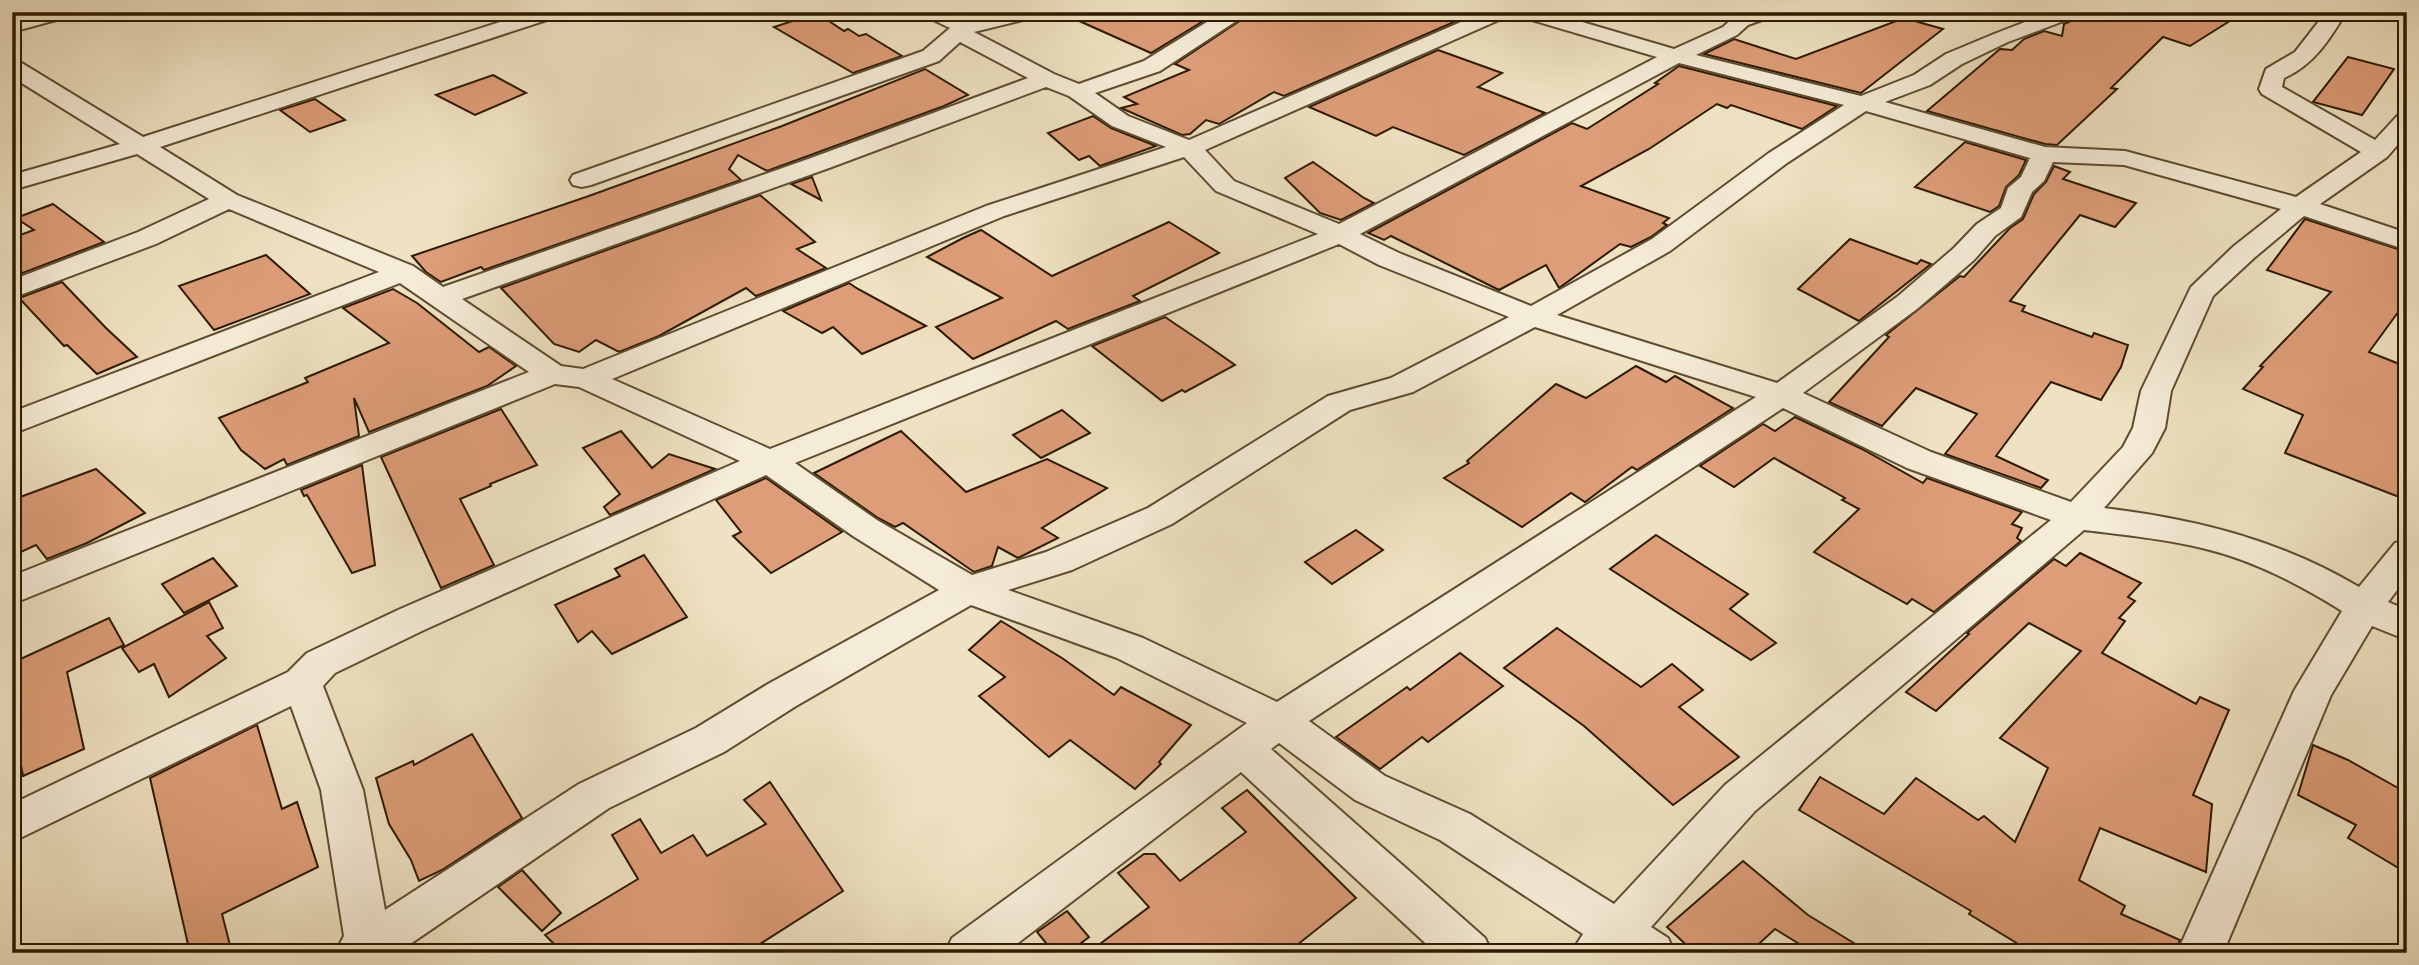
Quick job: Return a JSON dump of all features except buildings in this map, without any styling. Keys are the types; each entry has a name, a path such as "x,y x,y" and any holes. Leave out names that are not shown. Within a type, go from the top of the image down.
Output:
{"street":[{"path":"12,26 64,12"},
{"path":"12,183 69,164 141,146 552,12"},
{"path":"932,12 957,22 965,36 985,48 1046,79 1077,91 1120,121 1189,148 1225,186 1313,221 1389,259 1531,316 1780,395 1919,460 2077,517 2160,527 2213,538 2267,556 2316,578 2364,607 2407,626"},
{"path":"582,180 931,56 962,29 1032,12"},
{"path":"1077,91 1119,80 1145,69 1174,54 1222,19 1240,12"},
{"path":"586,379 995,211 1189,148 1277,112 1501,12"},
{"path":"1525,12 1676,56 1863,103 2044,154 2125,158 2300,206 2407,242"},
{"path":"12,824 302,683 321,663 411,620 769,461 1338,235 1676,56 1730,31 1741,21 1766,12"},
{"path":"302,683 342,790 365,951 594,796 710,740 782,695 968,590 1059,561 1160,516 1339,404 1402,385 1611,275 1661,245 1778,158 1863,103 1922,80 1954,59 2001,38 2070,12"},
{"path":"2336,12 2315,47 2287,69 2274,74 2270,89 2378,152"},
{"path":"12,67 228,200 403,272 552,374 586,379 769,461 865,528 968,590 1130,648 1279,721 1370,788 1455,827 1606,943 1652,953"},
{"path":"439,298 807,168 1046,79"},
{"path":"1606,943 1740,798 2077,517 2136,453 2150,428 2156,391 2201,293 2300,206 2378,152 2407,119"},
{"path":"968,953 1279,721 1780,395 1907,303 1964,254 1986,230 2012,212 2021,188 2032,181 2044,154"},
{"path":"12,290 148,238 228,200"},
{"path":"12,424 403,272"},
{"path":"12,591 552,374"},
{"path":"2200,953 2313,691 2364,607 2407,552"},
{"path":"1243,749 1469,953"}]}
